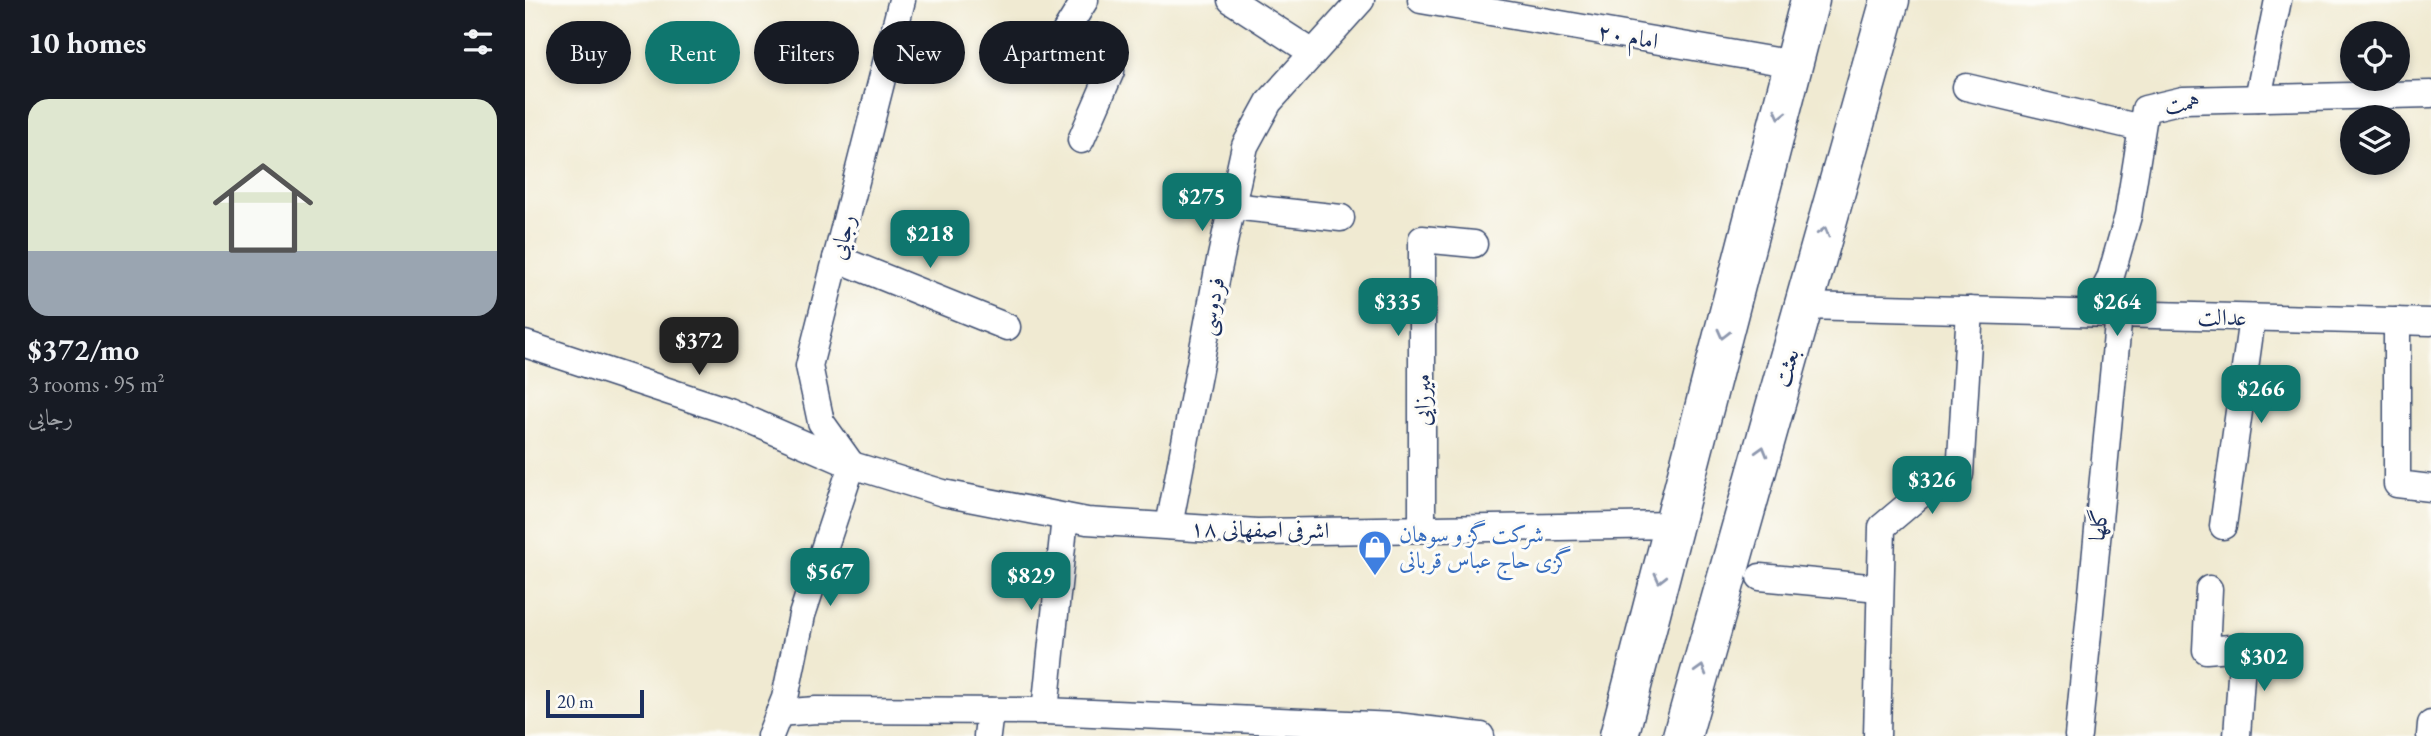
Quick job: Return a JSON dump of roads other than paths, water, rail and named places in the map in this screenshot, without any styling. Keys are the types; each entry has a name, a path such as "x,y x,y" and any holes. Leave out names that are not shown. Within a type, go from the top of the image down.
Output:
{"main road":[{"path":"1619,736 1809,0"},
{"name":"بعثت","path":"1682,736 1890,0"}],"street":[{"name":"رجایی","path":"852,466 821,422 809,366 902,0"},
{"path":"1081,140 1111,71 1059,42 1085,0"},
{"path":"1232,0 1313,53"},
{"name":"فردوسی","path":"1169,526 1245,146 1269,102 1361,0"},
{"name":"امام ۲۰","path":"1422,0 1793,64"},
{"path":"2258,98 2278,0"},
{"path":"1966,87 2141,128"},
{"name":"همت","path":"2092,313 2111,279 2128,216 2145,109 2183,100 2431,94"},
{"path":"1233,206 1341,218"},
{"name":"میرزایی","path":"1422,529 1422,239 1473,244"},
{"path":"836,258 1007,327"},
{"name":"عدالت","path":"1804,306 2431,322"},
{"path":"1877,736 1882,527 1926,490 1960,474 1970,310"},
{"name":"گلها","path":"2078,736 2119,314"},
{"path":"2223,526 2252,318"},
{"path":"2397,321 2397,484 2431,488"},
{"name":"اشرفی اصفهانی ۱۸","path":"525,344 728,411 852,466 943,493 1087,521 1257,532 1674,525"},
{"path":"775,725 785,698 802,615 852,466"},
{"path":"1045,711 1065,517"},
{"path":"1760,577 1879,588"},
{"path":"2209,589 2206,650 2243,647 2285,650"},
{"path":"2237,736 2243,647"},
{"path":"775,725 816,710 989,724 1045,711 1342,730 1396,726 1481,736"},
{"path":"2430,736 2431,724"}],"place":[{"name":"شرکت گز و سوهان گزی حاج عباس قربانی","path":"1375,577"}]}
